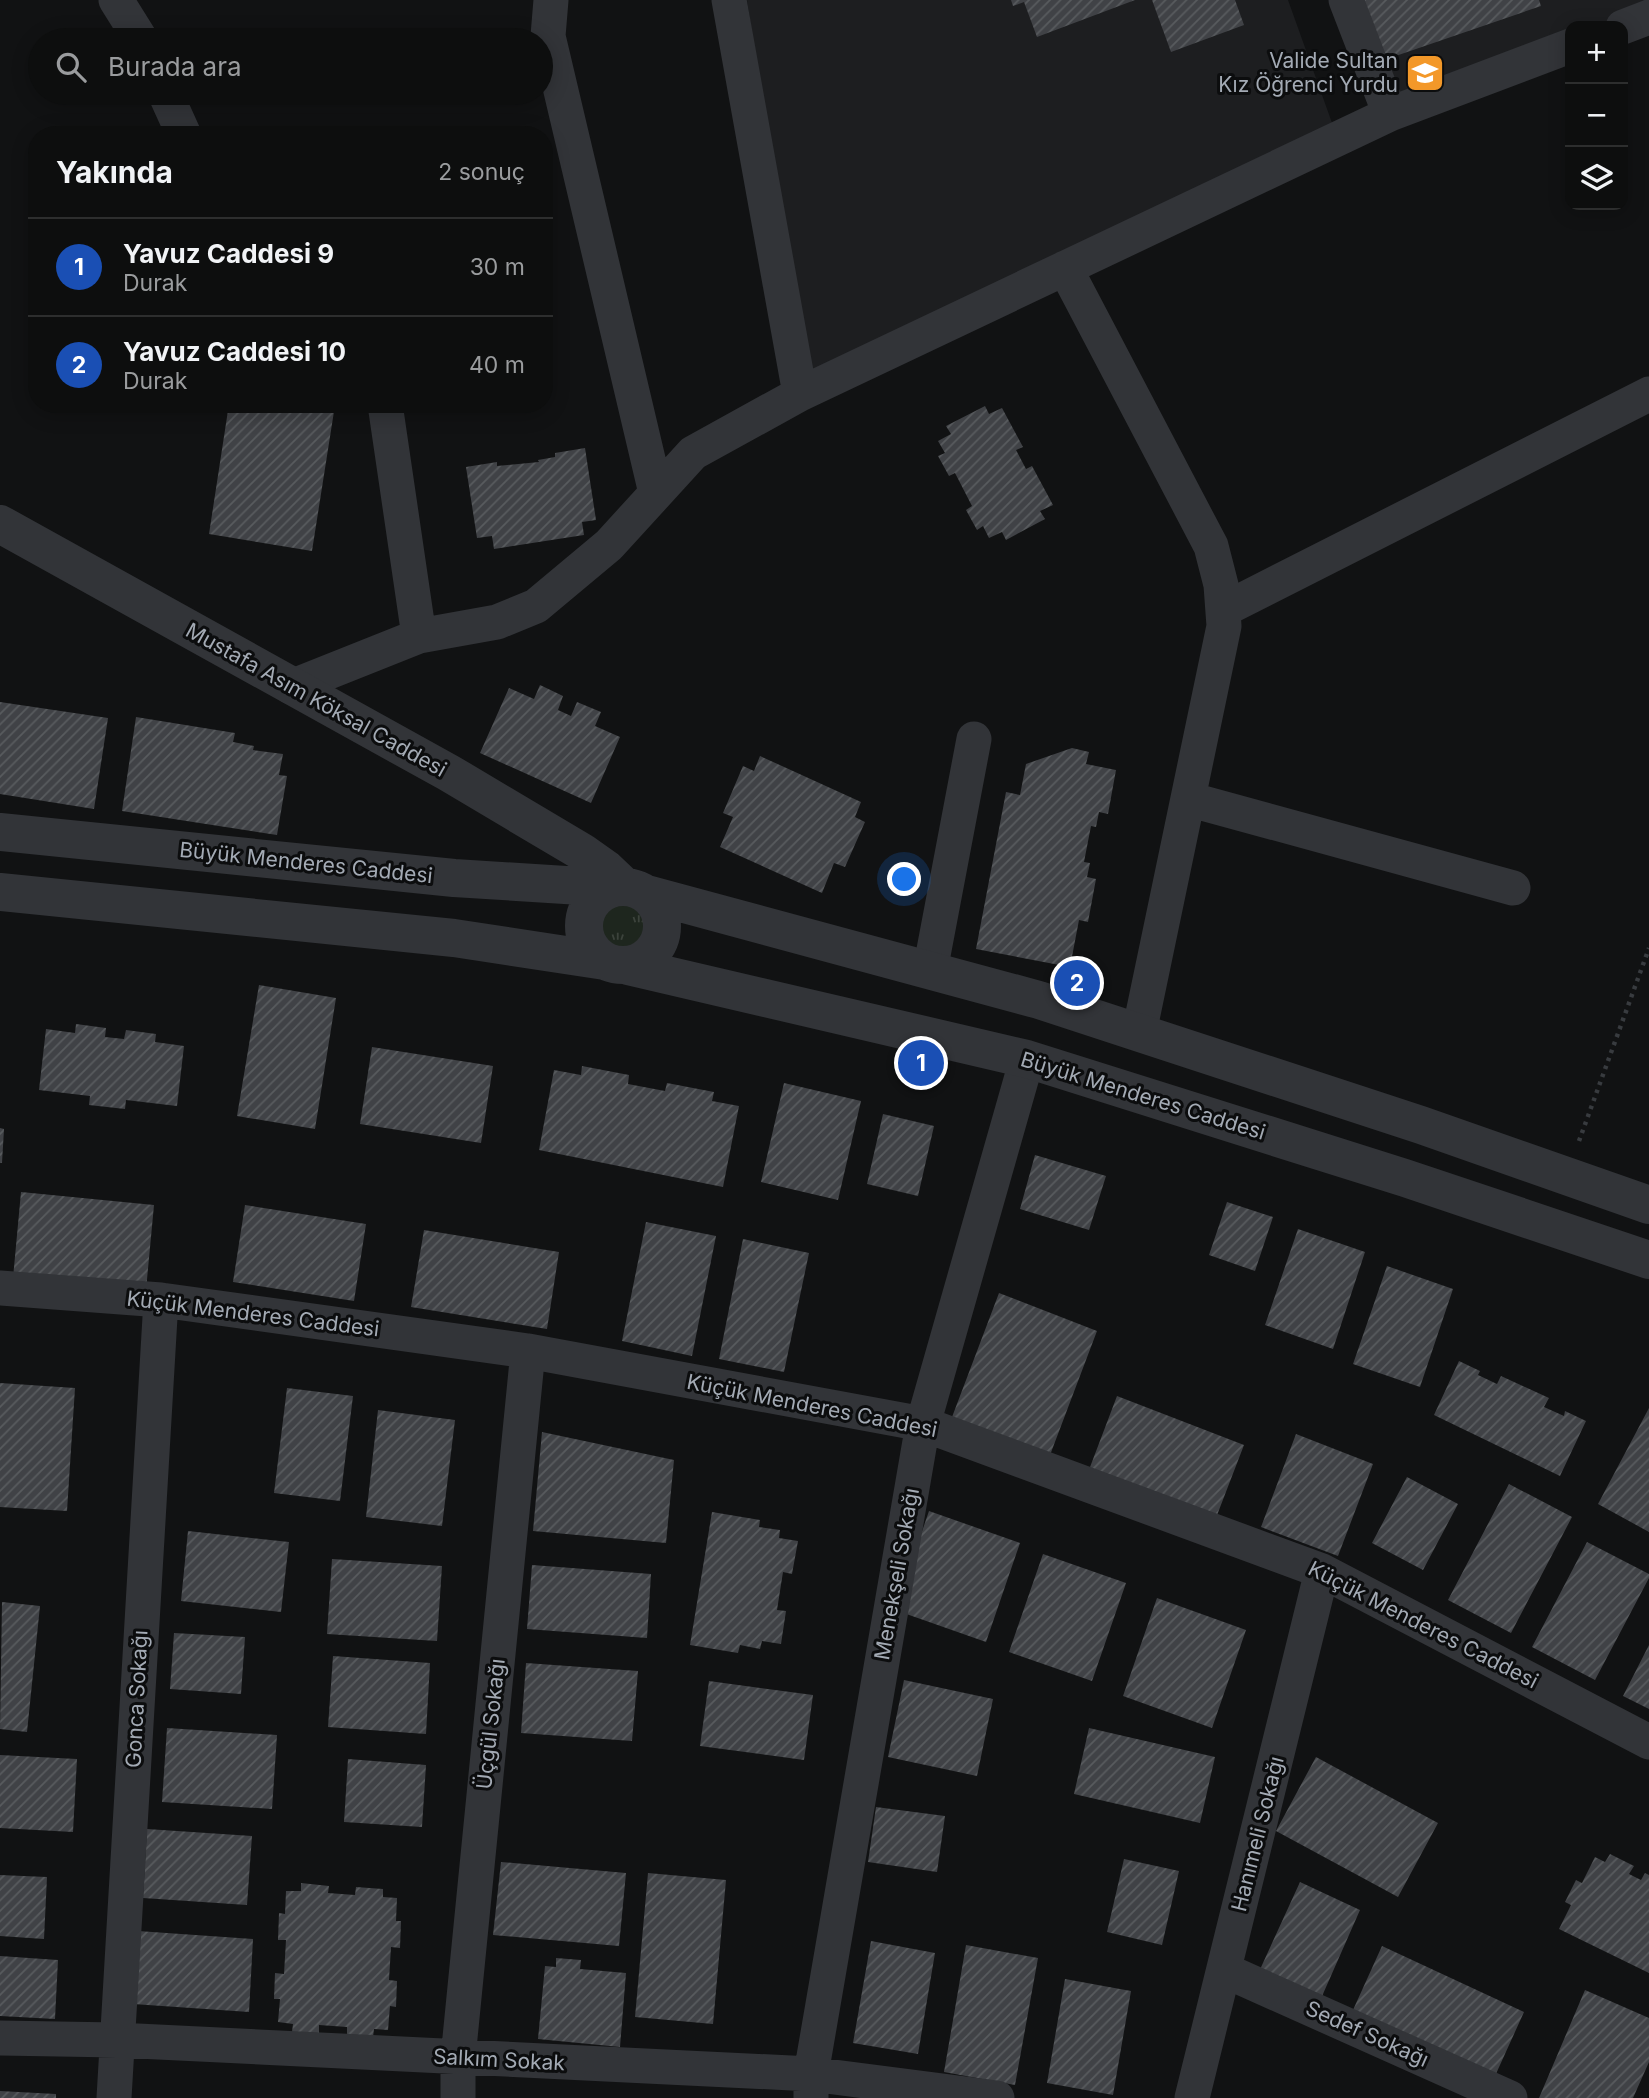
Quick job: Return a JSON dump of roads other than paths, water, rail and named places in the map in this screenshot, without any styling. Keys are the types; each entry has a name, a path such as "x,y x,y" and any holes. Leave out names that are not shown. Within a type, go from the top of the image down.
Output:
{"street":[{"path":"116,0 134,28"},
{"path":"549,28 551,0"},
{"path":"729,0 800,394"},
{"path":"1346,0 1390,114"},
{"path":"1628,25 1649,17"},
{"path":"291,687 419,636 496,622 536,606 609,545 693,453 800,394 1390,114 1565,48"},
{"path":"553,57 656,493"},
{"path":"170,105 180,126"},
{"path":"1065,268 1211,546 1222,585 1224,626 1139,1033"},
{"path":"1223,610 1649,394"},
{"path":"386,413 419,636"},
{"name":"Mustafa Asım Köksal Caddesi","path":"0,524 449,773 582,852 628,889"},
{"path":"930,971 974,739"},
{"path":"1188,799 1513,888"},
{"name":"Büyük Menderes Caddesi","path":"0,832 454,878 628,889 1039,1000 1421,1125 1649,1205"},
{"path":"628,889 655,902 661,913 662,936 657,947 639,963 616,963 595,954 589,944 584,922 593,900 602,892 628,889"},
{"name":"Büyük Menderes Caddesi","path":"0,892 454,938 616,963 1027,1059 1392,1174 1649,1260"},
{"name":"Menekşeli Sokağı","path":"811,2086 923,1424 1027,1059"},
{"name":"Küçük Menderes Caddesi","path":"0,1288 161,1300 528,1351 923,1424 1322,1571 1649,1742"},
{"name":"Gonca Sokağı","path":"114,2098 161,1300"},
{"name":"Üçgül Sokağı","path":"458,2098 458,2058 528,1351"},
{"name":"Hanımeli Sokağı","path":"1192,2098 1322,1571"},
{"name":"Sedef Sokağı","path":"1224,1970 1510,2098"},
{"name":"Salkım Sokak","path":"0,2038 117,2040 458,2058 997,2098"}],"place":[{"name":"Valide Sultan Kız Öğrenci Yurdu","path":"1425,73"},
{"name":"Yavuz Caddesi 10","path":"1077,983"},
{"name":"Yavuz Caddesi 9","path":"921,1063"}]}
